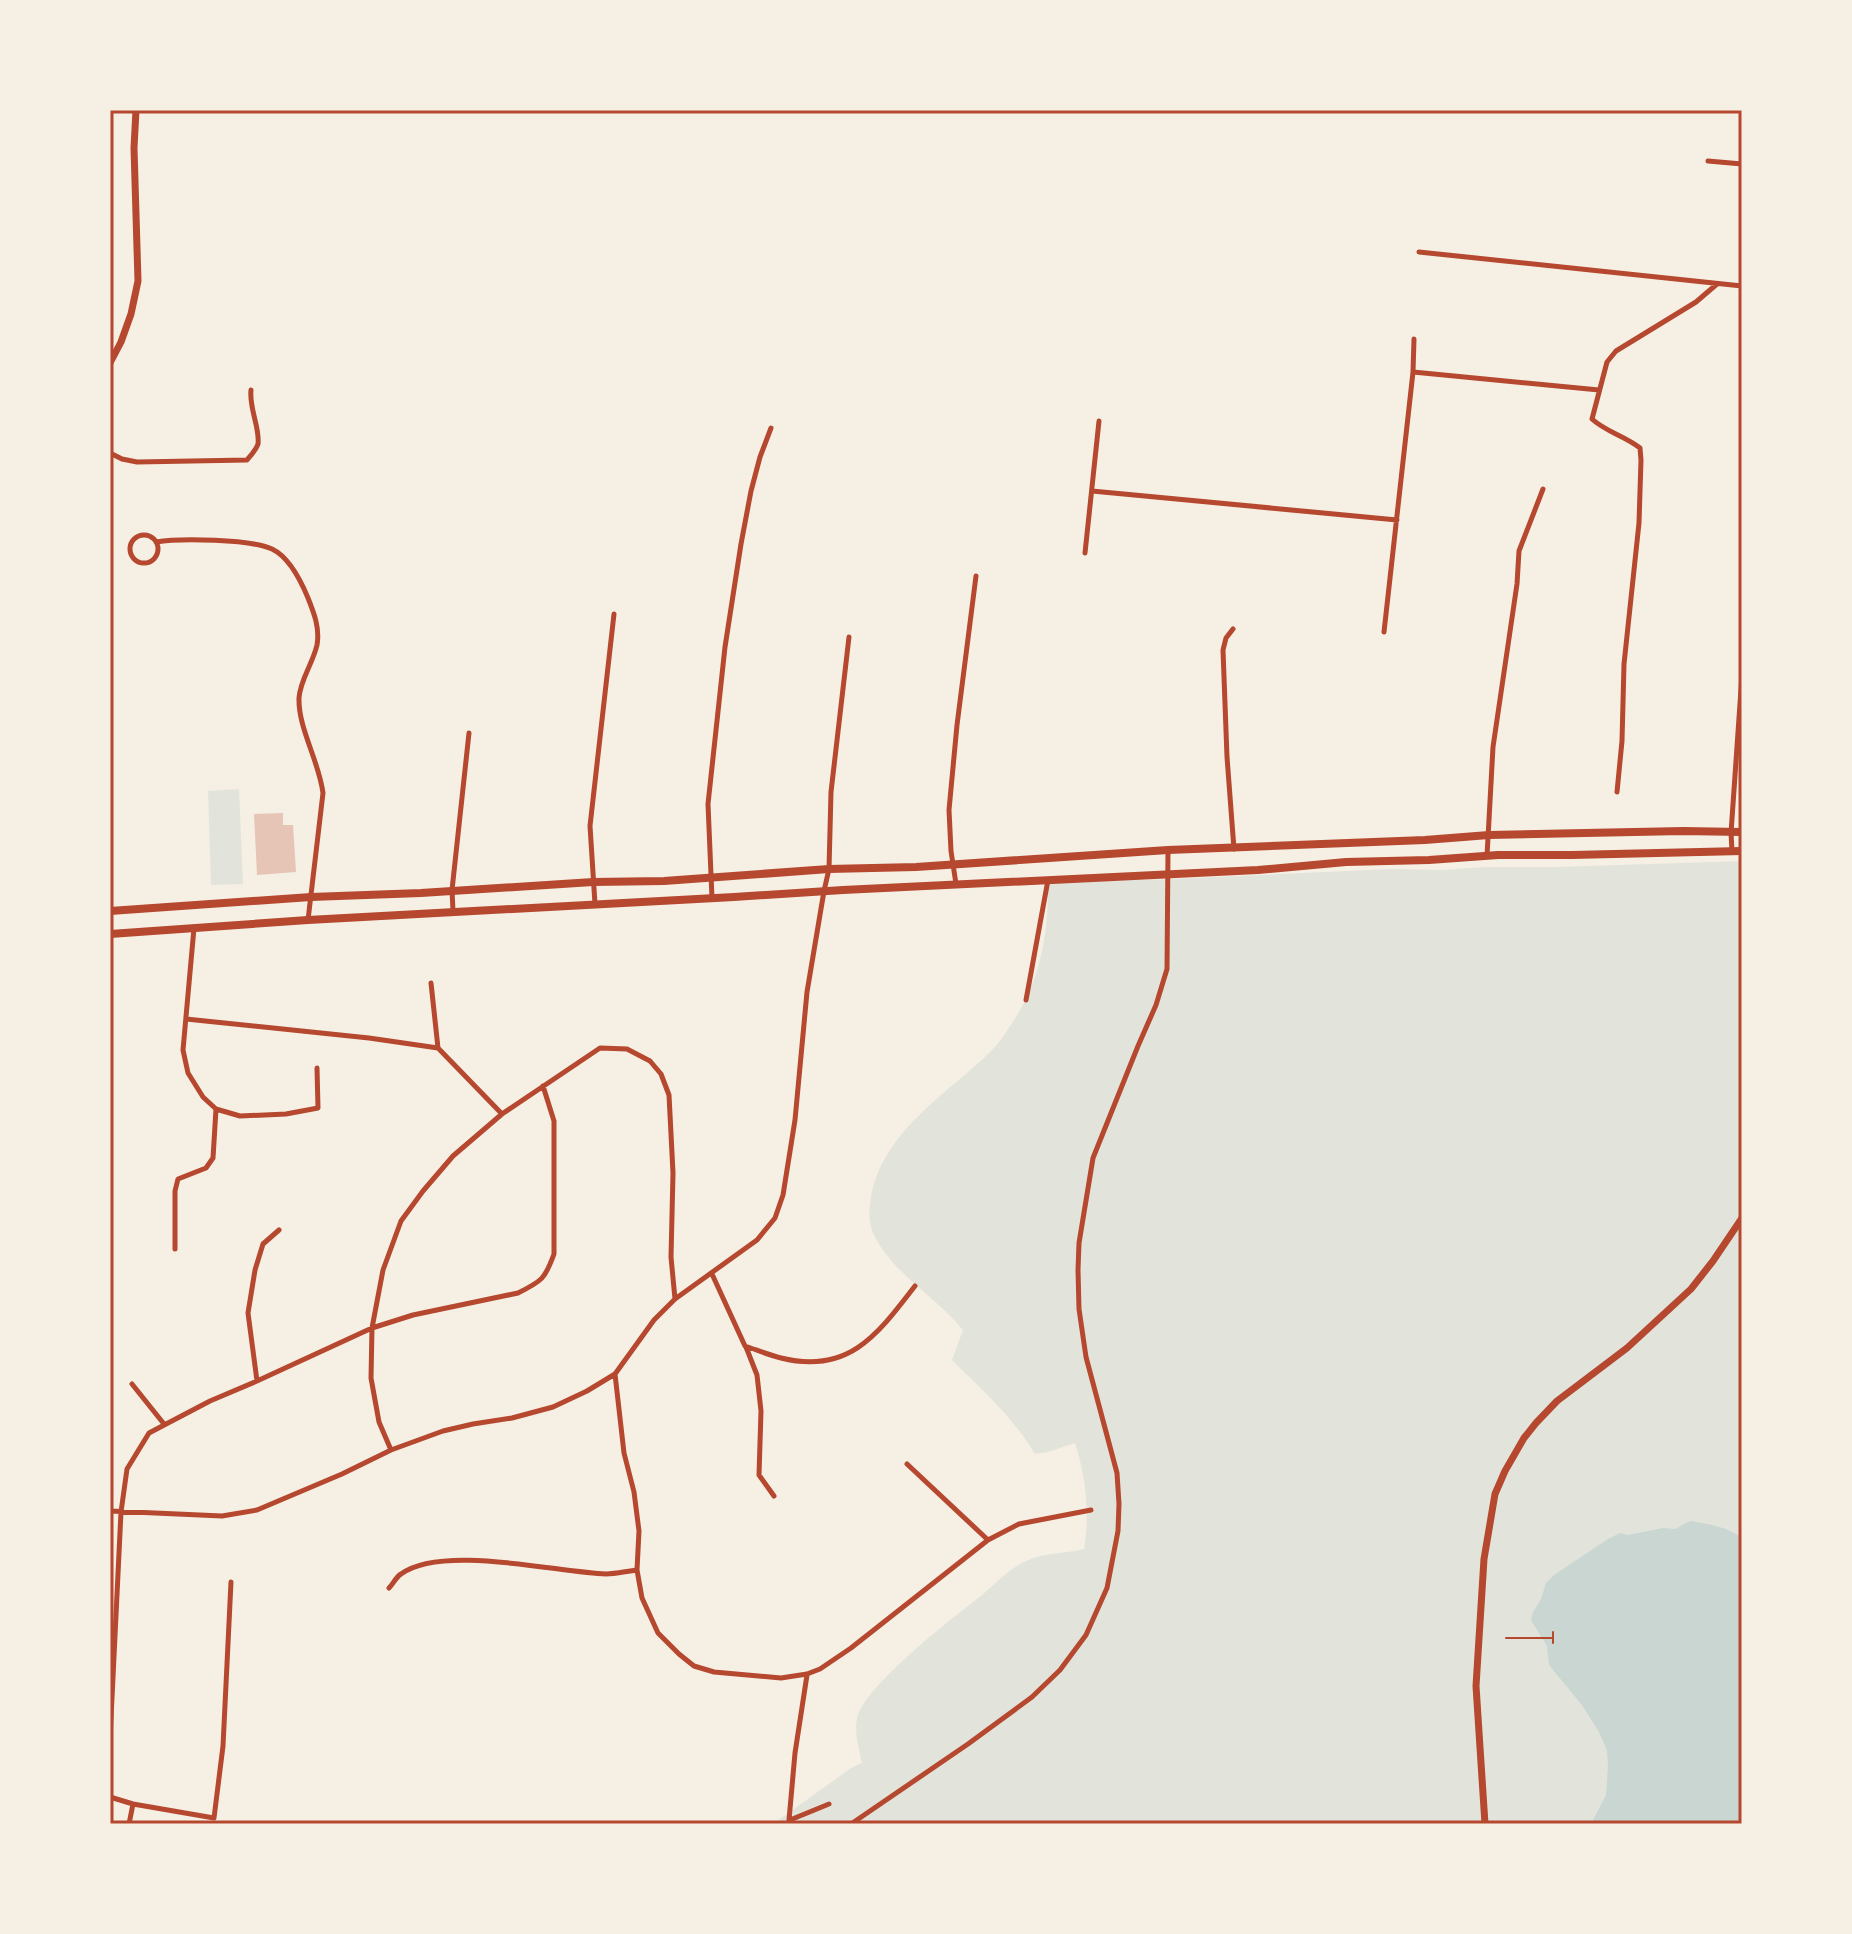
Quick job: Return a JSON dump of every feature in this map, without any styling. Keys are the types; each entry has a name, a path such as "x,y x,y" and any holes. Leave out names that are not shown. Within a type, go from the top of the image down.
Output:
{"main road":[{"path":"110,363 131,314 138,281 134,148 136,110"},
{"path":"110,911 311,897 953,865 1168,850 1489,835 1742,832"},
{"path":"110,934 824,891 1258,870 1346,862 1742,851"},
{"path":"1485,1824 1476,1686 1484,1559 1495,1494 1524,1438 1557,1401 1627,1348 1691,1289 1742,1218"}],"street":[{"path":"1708,161 1742,164"},
{"path":"1419,252 1742,286"},
{"path":"1617,792 1624,664 1639,523 1641,460 1640,448 1592,419 1607,362 1616,351 1696,302 1717,284"},
{"path":"1384,632 1414,339"},
{"path":"1413,372 1599,390"},
{"path":"110,453 137,462 247,460 257,448 258,441 250,403 251,390"},
{"path":"1085,553 1099,421"},
{"path":"712,898 708,804 725,647 751,491 771,428"},
{"path":"1487,856 1493,747 1519,551 1543,489"},
{"path":"1092,491 1397,520"},
{"path":"156,542 158,548 153,559 141,562 132,555 131,543 135,538 146,535 156,542 173,539 247,542 273,549 286,560 303,586 316,619 317,644 299,696 303,724 321,775 323,793 308,920"},
{"path":"956,884 949,810 976,576"},
{"path":"595,904 590,826 614,614"},
{"path":"1233,629 1226,638 1223,650 1234,849"},
{"path":"110,1511 222,1516 257,1510 391,1450 443,1431 553,1407 615,1374 654,1320 675,1299 757,1240 775,1218 783,1195 795,1120 807,992 829,869 831,792 849,637"},
{"path":"1732,851 1742,675"},
{"path":"453,912 452,890 469,733"},
{"path":"851,1824 1032,1697 1060,1670 1086,1635 1107,1588 1118,1531 1117,1473 1086,1357 1079,1309 1079,1243 1093,1158 1156,1005 1167,969 1168,850"},
{"path":"1026,1000 1048,880"},
{"path":"194,928 183,1050 188,1073 203,1097 216,1109 240,1116 286,1114 318,1108 317,1068"},
{"path":"431,983 438,1048"},
{"path":"186,1019 438,1048 502,1114"},
{"path":"391,1450 379,1422 371,1378 372,1328 383,1270 401,1221 453,1156 502,1114 600,1048 627,1049 650,1061 661,1074 669,1095 673,1173 671,1257 675,1299"},
{"path":"110,1739 121,1512 127,1469 149,1433 210,1401 372,1328 413,1315 518,1293 547,1274 554,1254 554,1121 543,1086"},
{"path":"175,1249 175,1191 178,1179 206,1168 213,1158 216,1109"},
{"path":"257,1381 248,1313 263,1244 279,1230"},
{"path":"712,1274 757,1375 761,1411 759,1475 774,1496"},
{"path":"745,1346 783,1358 817,1363 843,1357 868,1341 915,1286"},
{"path":"615,1374 624,1453 634,1492 639,1531 637,1570 642,1598 658,1633 694,1666 714,1672 781,1678 820,1669 988,1540 1019,1524 1091,1510"},
{"path":"132,1384 164,1424"},
{"path":"907,1464 988,1540"},
{"path":"389,1588 400,1574 420,1566 449,1561 507,1563 607,1574 637,1570"},
{"path":"110,1797 214,1818 223,1746 231,1582"},
{"path":"807,1674 789,1820 829,1804"},
{"path":"129,1824 133,1804"}],"path":[{"path":"1553,1632 1553,1643"},
{"path":"1506,1638 1553,1638"}],"shaded area":[{"path":"239,789 243,884 211,885 208,791"},
{"path":"1742,861 1742,1824 773,1824 862,1763 856,1733 858,1715 878,1686 913,1652 1018,1565 1039,1556 1084,1549 1086,1496 1075,1443 1035,1454 1007,1416 952,1360 963,1330 891,1261 873,1233 869,1215 878,1174 888,1153 918,1117 992,1050 1026,1000 1042,950 1048,880 1148,880 1391,869"},
{"path":"1690,1521 1724,1529 1742,1538 1742,1824 1591,1824 1606,1795 1607,1750 1582,1705 1549,1665 1547,1646 1531,1620 1533,1612 1546,1583 1554,1575 1608,1539 1620,1533 1628,1535 1663,1528 1675,1529"}],"building":[{"path":"283,813 283,825 293,825 296,872 257,875 254,814"}]}
